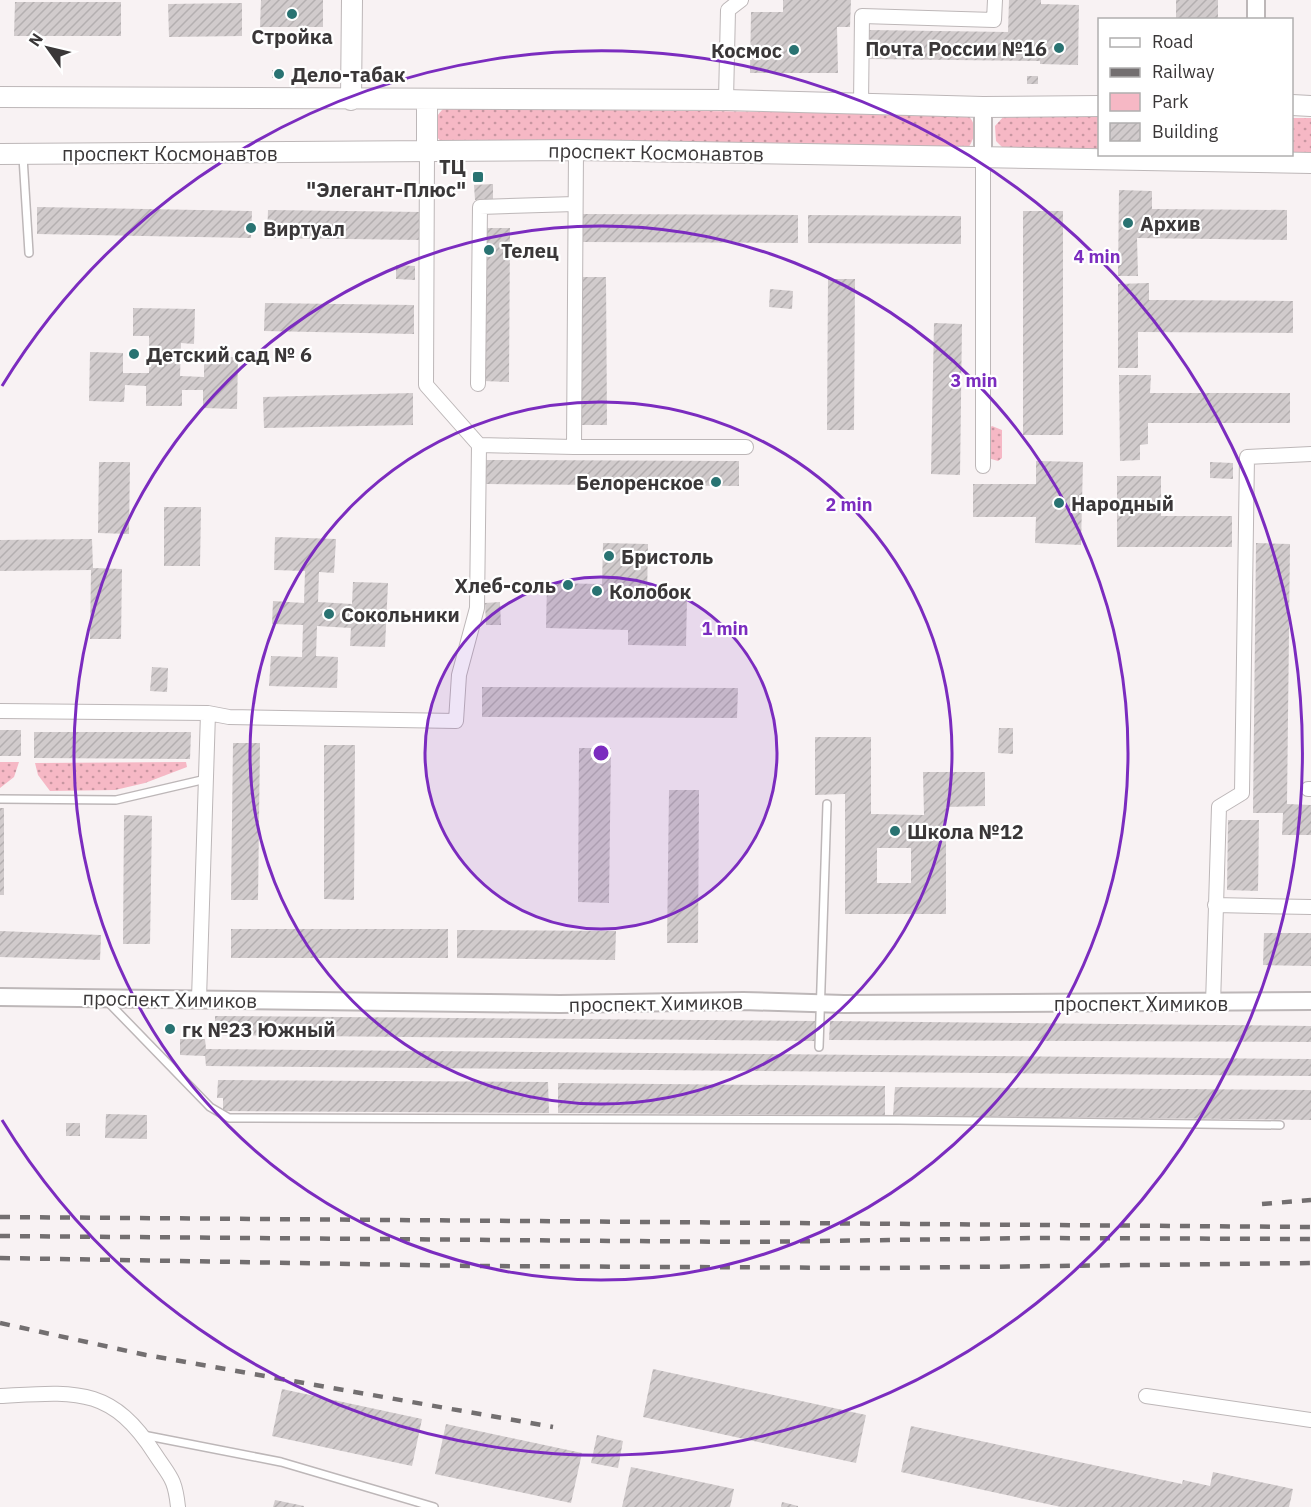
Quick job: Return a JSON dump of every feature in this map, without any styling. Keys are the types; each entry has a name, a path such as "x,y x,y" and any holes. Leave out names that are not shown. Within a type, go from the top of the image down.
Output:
{"main road":[{"path":"351,100 352,0"},
{"path":"0,97 726,100 983,107 1098,106"},
{"path":"427,100 427,150"},
{"path":"1293,105 1311,106"},
{"name":"проспект Космонавтов","path":"0,154 576,150 1311,163"}],"street":[{"path":"726,100 728,10 741,0"},
{"path":"861,104 862,16 994,20 995,0"},
{"path":"1256,0 1256,18"},
{"path":"983,107 983,466"},
{"path":"0,711 208,713 230,717 456,721 459,675 477,608 479,445 426,385 427,150"},
{"path":"574,447 576,150"},
{"path":"478,384 480,207 575,204"},
{"path":"479,445 746,447"},
{"path":"1213,1004 1219,807 1242,793 1247,457 1311,454"},
{"path":"199,999 208,713"},
{"path":"1215,905 1311,907"},
{"name":"проспект Химиков","path":"0,997 560,1004 742,1001 1213,1004 1311,1001"},
{"path":"0,1396 74,1394 100,1400 122,1413 144,1435 176,1485 178,1507"},
{"path":"1146,1396 1311,1420"}],"lane":[{"path":"23,154 29,253"},
{"path":"0,799 116,800 206,779"},
{"path":"819,1047 827,804"},
{"path":"104,998 210,1107 229,1118 899,1120 1280,1125"},
{"path":"144,1435 280,1462 434,1507"}],"green space":[{"path":"444,108 967,114 973,122 974,131 967,150 444,144 436,136 434,126"},
{"path":"1005,115 1098,116 1098,151 1004,149 996,141 995,126"},
{"path":"1293,118 1311,118 1311,153 1293,153"},
{"path":"992,426 1002,430 1002,458 998,461 988,458 988,429"},
{"path":"0,762 19,762 14,777 0,788"},
{"path":"186,762 187,767 145,783 115,790 50,791 38,775 35,763"}],"building":[{"name":"Стройка","path":"261,0 323,0 323,27 260,27"},
{"name":"Космос","path":"783,0 851,0 850,27 837,27 838,73 750,73 751,12 783,12"},
{"path":"1009,0 1041,0 1041,4 1079,5 1078,65 1040,64 1040,61 869,59 869,30 1008,32"},
{"path":"1176,0 1218,0 1218,18 1176,18"},
{"path":"15,2 121,2 121,36 14,36"},
{"path":"242,3 242,36 169,37 168,4"},
{"name":"Дело-табак","path":"272,70 285,70 285,78 272,78"},
{"path":"1027,76 1038,76 1038,84 1027,84"},
{"path":"493,184 493,200 475,200 474,185"},
{"path":"1119,190 1152,191 1152,209 1287,210 1287,240 1137,238 1138,276 1118,276"},
{"path":"37,207 252,211 251,238 37,234"},
{"path":"268,210 422,212 422,240 267,238"},
{"path":"1023,211 1063,211 1063,435 1023,435"},
{"path":"581,214 798,215 798,243 581,242"},
{"path":"808,215 961,216 961,244 808,243"},
{"path":"485,228 510,228 509,382 483,381"},
{"path":"396,265 415,266 415,280 396,279"},
{"path":"579,277 606,277 607,425 580,425"},
{"path":"828,279 855,279 854,430 827,430"},
{"path":"1149,283 1149,300 1293,301 1293,333 1138,332 1138,368 1118,368 1118,284"},
{"path":"770,289 793,291 792,309 769,307"},
{"path":"265,303 414,305 414,334 264,331"},
{"path":"133,308 195,309 194,344 181,343 180,376 204,377 204,357 238,357 237,409 203,408 203,390 182,390 182,406 146,406 146,386 125,385 124,402 89,401 90,352 123,353 123,373 149,373 149,336 133,336"},
{"path":"934,323 962,324 960,475 931,474"},
{"path":"1119,375 1151,375 1150,393 1290,393 1290,423 1148,423 1148,444 1140,445 1140,460 1120,461"},
{"path":"413,393 413,425 264,428 263,397"},
{"path":"486,460 739,461 739,486 486,484"},
{"name":"Народный","path":"1036,461 1083,462 1081,545 1035,543 1036,517 973,517 973,484 1036,484"},
{"path":"99,462 130,462 129,534 98,533"},
{"path":"1210,462 1233,463 1233,479 1210,478"},
{"path":"1117,476 1161,476 1161,516 1232,516 1232,547 1117,547"},
{"path":"164,507 201,507 200,566 164,566"},
{"name":"Сокольники","path":"275,537 336,539 334,573 319,572 318,602 352,604 353,582 388,583 385,647 350,646 351,628 317,626 316,656 338,657 337,688 269,686 271,656 302,657 303,625 272,624 273,601 304,603 305,571 274,570"},
{"path":"92,539 93,568 122,569 121,639 90,639 91,570 0,571 0,540"},
{"name":"Колобок","path":"603,543 648,544 647,598 687,598 686,646 628,645 628,630 546,628 547,583 602,584"},
{"path":"1256,543 1290,544 1287,804 1311,805 1311,835 1282,835 1283,813 1253,813"},
{"path":"500,602 501,625 486,625 485,603"},
{"path":"152,667 168,668 167,692 150,691"},
{"path":"482,687 738,688 737,718 482,717"},
{"path":"999,728 1013,728 1013,754 998,753"},
{"path":"0,730 21,730 21,756 0,756"},
{"path":"34,732 191,732 190,759 34,758"},
{"name":"Школа №12","path":"815,737 871,737 871,814 924,815 923,772 985,772 985,806 946,807 946,914 845,914 845,794 815,795","holes":["877,848 911,848 911,883 877,883"]},
{"path":"233,743 260,743 258,900 231,900"},
{"path":"324,745 355,745 354,900 324,899"},
{"path":"579,748 611,748 609,903 578,902"},
{"path":"669,790 699,790 698,943 667,943"},
{"path":"0,808 4,808 4,895 0,895"},
{"path":"124,815 152,816 150,944 123,944"},
{"path":"1228,820 1259,820 1258,891 1227,890"},
{"path":"231,929 448,929 448,958 231,958"},
{"path":"457,930 616,931 615,960 457,958"},
{"path":"0,931 101,935 100,960 0,957"},
{"path":"1264,933 1311,933 1311,966 1263,965"},
{"path":"215,1016 815,1021 815,1041 215,1035"},
{"path":"830,1021 1311,1026 1311,1042 829,1040"},
{"path":"180,1039 205,1039 206,1049 1311,1059 1311,1076 206,1066 205,1056 180,1055"},
{"path":"218,1080 548,1082 549,1113 223,1111 223,1098 217,1098"},
{"path":"558,1083 885,1086 885,1115 558,1113"},
{"path":"895,1087 1311,1090 1311,1120 893,1115"},
{"path":"106,1114 147,1115 147,1139 105,1138"},
{"path":"66,1123 80,1123 80,1136 66,1136"},
{"path":"653,1369 866,1415 856,1463 643,1417"},
{"path":"282,1389 422,1419 412,1466 272,1436"},
{"path":"446,1424 582,1453 571,1503 435,1474"},
{"path":"911,1426 1182,1484 1183,1480 1210,1486 1213,1472 1293,1489 1289,1507 1061,1507 901,1472"},
{"path":"597,1435 623,1441 618,1468 591,1463"},
{"path":"631,1467 734,1489 730,1507 622,1507"},
{"path":"275,1500 304,1506 304,1507 273,1507"},
{"path":"782,1502 798,1506 798,1507 781,1507"}],"railway":[{"path":"1262,1204 1311,1200"},
{"path":"0,1217 1311,1227"},
{"path":"0,1236 750,1242 1032,1238 1311,1239"},
{"path":"0,1258 475,1266 883,1268 1311,1263"},
{"path":"0,1323 146,1355 553,1427"}],"place":[{"name":"Стройка","path":"292,14"},
{"name":"Почта России №16","path":"1059,48"},
{"name":"Космос","path":"794,50"},
{"name":"Дело-табак","path":"279,74"},
{"name":"ТЦ \"Элегант-Плюс\"","path":"478,177"},
{"name":"Архив","path":"1128,223"},
{"name":"Виртуал","path":"251,228"},
{"name":"Телец","path":"489,250"},
{"name":"Детский сад № 6","path":"134,354"},
{"name":"Белоренское","path":"716,482"},
{"name":"Народный","path":"1059,503"},
{"name":"Бристоль","path":"609,556"},
{"name":"Хлеб-соль","path":"568,585"},
{"name":"Колобок","path":"597,591"},
{"name":"Сокольники","path":"329,614"},
{"name":"Школа №12","path":"895,831"},
{"name":"гк №23 Южный","path":"170,1029"}]}
